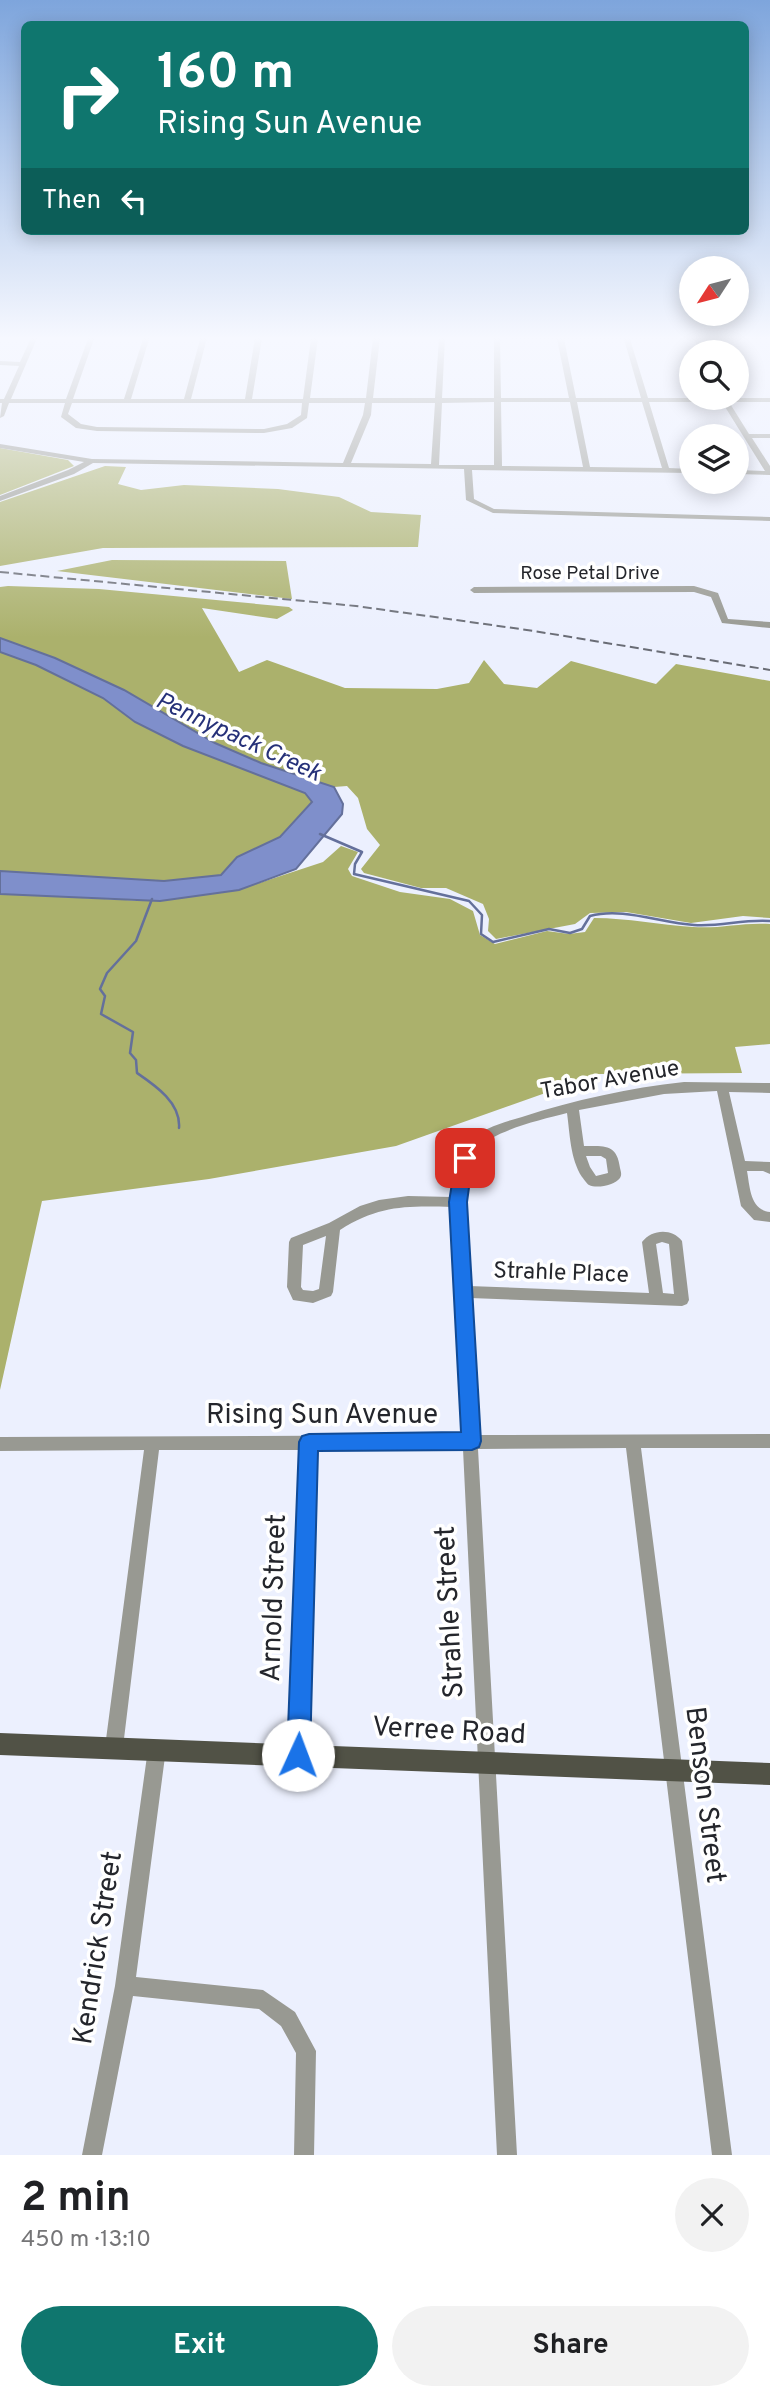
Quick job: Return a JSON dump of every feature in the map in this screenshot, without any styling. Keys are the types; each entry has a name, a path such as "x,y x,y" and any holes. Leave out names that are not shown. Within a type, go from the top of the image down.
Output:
{"main road":[{"name":"Verree Road","path":"0,1744 770,1774"}],"street":[{"path":"346,465 358,437"},
{"path":"435,467 436,437"},
{"path":"498,437 498,468"},
{"path":"580,437 587,469"},
{"path":"656,437 666,470"},
{"path":"749,441 770,472"},
{"path":"0,446 92,461 679,471"},
{"path":"0,499 71,472 92,461"},
{"path":"468,467 470,500 493,511 770,519"},
{"path":"749,472 770,472"},
{"name":"Rose Petal Drive","path":"474,590 705,590"},
{"path":"705,590 715,595 725,621 770,625"},
{"name":"Tabor Avenue","path":"501,1127 681,1087 770,1088"},
{"path":"722,1087 748,1206 759,1216 770,1217"},
{"path":"573,1109 581,1151"},
{"name":"Strahle Street","path":"501,1127 471,1146 465,1158 458,1202 507,2155"},
{"path":"739,1166 770,1169"},
{"path":"334,1227 326,1292 313,1297 298,1296 294,1287 296,1242 334,1227 373,1205 395,1201 458,1202"},
{"name":"Strahle Place","path":"464,1292 657,1299"},
{"name":"Benson Street","path":"633,1441 722,2155"},
{"name":"Rising Sun Avenue","path":"0,1444 770,1441"},
{"name":"Arnold Street","path":"298,1755 309,1442"},
{"path":"114,1747 152,1443"},
{"name":"Kendrick Street","path":"92,2155 125,1986 157,1749"},
{"path":"125,1986 262,2000 288,2019 306,2050 304,2155"}],"green space":[{"path":"0,448 68,460 74,466 0,495"},
{"path":"105,466 126,467 118,484 141,490 184,485 278,489 339,497 371,512 421,515 418,547 103,548 0,566 0,502"},
{"path":"112,560 286,561 292,599 57,571"},
{"path":"0,587 99,589 289,607 293,610 277,619 202,608 239,672 267,660 345,688 437,689 469,683 484,660 504,684 537,688 571,661 656,684 676,664 770,681 770,918 743,916 691,923 626,912 590,913 575,924 496,939 488,931 489,919 483,904 446,888 421,888 364,873 361,869 380,845 367,829 358,798 347,786 334,787 261,763 215,743 124,690 55,658 0,638"},
{"path":"0,652 36,665 103,698 135,722 183,746 306,793 312,802 280,837 237,857 221,875 164,881 0,871"},
{"path":"341,846 358,852 348,869 352,876 400,892 450,899 473,911 480,935 495,944 547,931 569,934 585,932 594,918 703,927 770,924 770,1044 735,1047 742,1073 599,1074 396,1146 209,1179 42,1201 0,1390 0,894 146,901 250,886 323,862"}],"water":[{"path":"0,638 55,658 124,690 215,743 261,763 334,787 343,804 342,814 296,869 239,890 160,901 0,894 0,871 164,881 221,875 237,857 280,837 312,802 305,793 183,746 135,722 103,698 36,665 0,652"}],"waterway":[{"path":"320,834 362,852 355,864 354,874 469,901 482,915 481,934 493,942 549,929 570,933 582,929 590,916 615,913 694,925 770,921"},
{"path":"152,899 136,941 107,973 100,989 105,996 101,1014 133,1032 130,1053 136,1060 137,1073 172,1103 179,1119 179,1128"}],"railway":[{"path":"0,572 356,606 534,631 770,670"}],"route":[{"path":"298,1755 309,1442 472,1441 458,1202 465,1158"}],"water label":[{"name":"Pennypack Creek","path":"238,738"}]}
